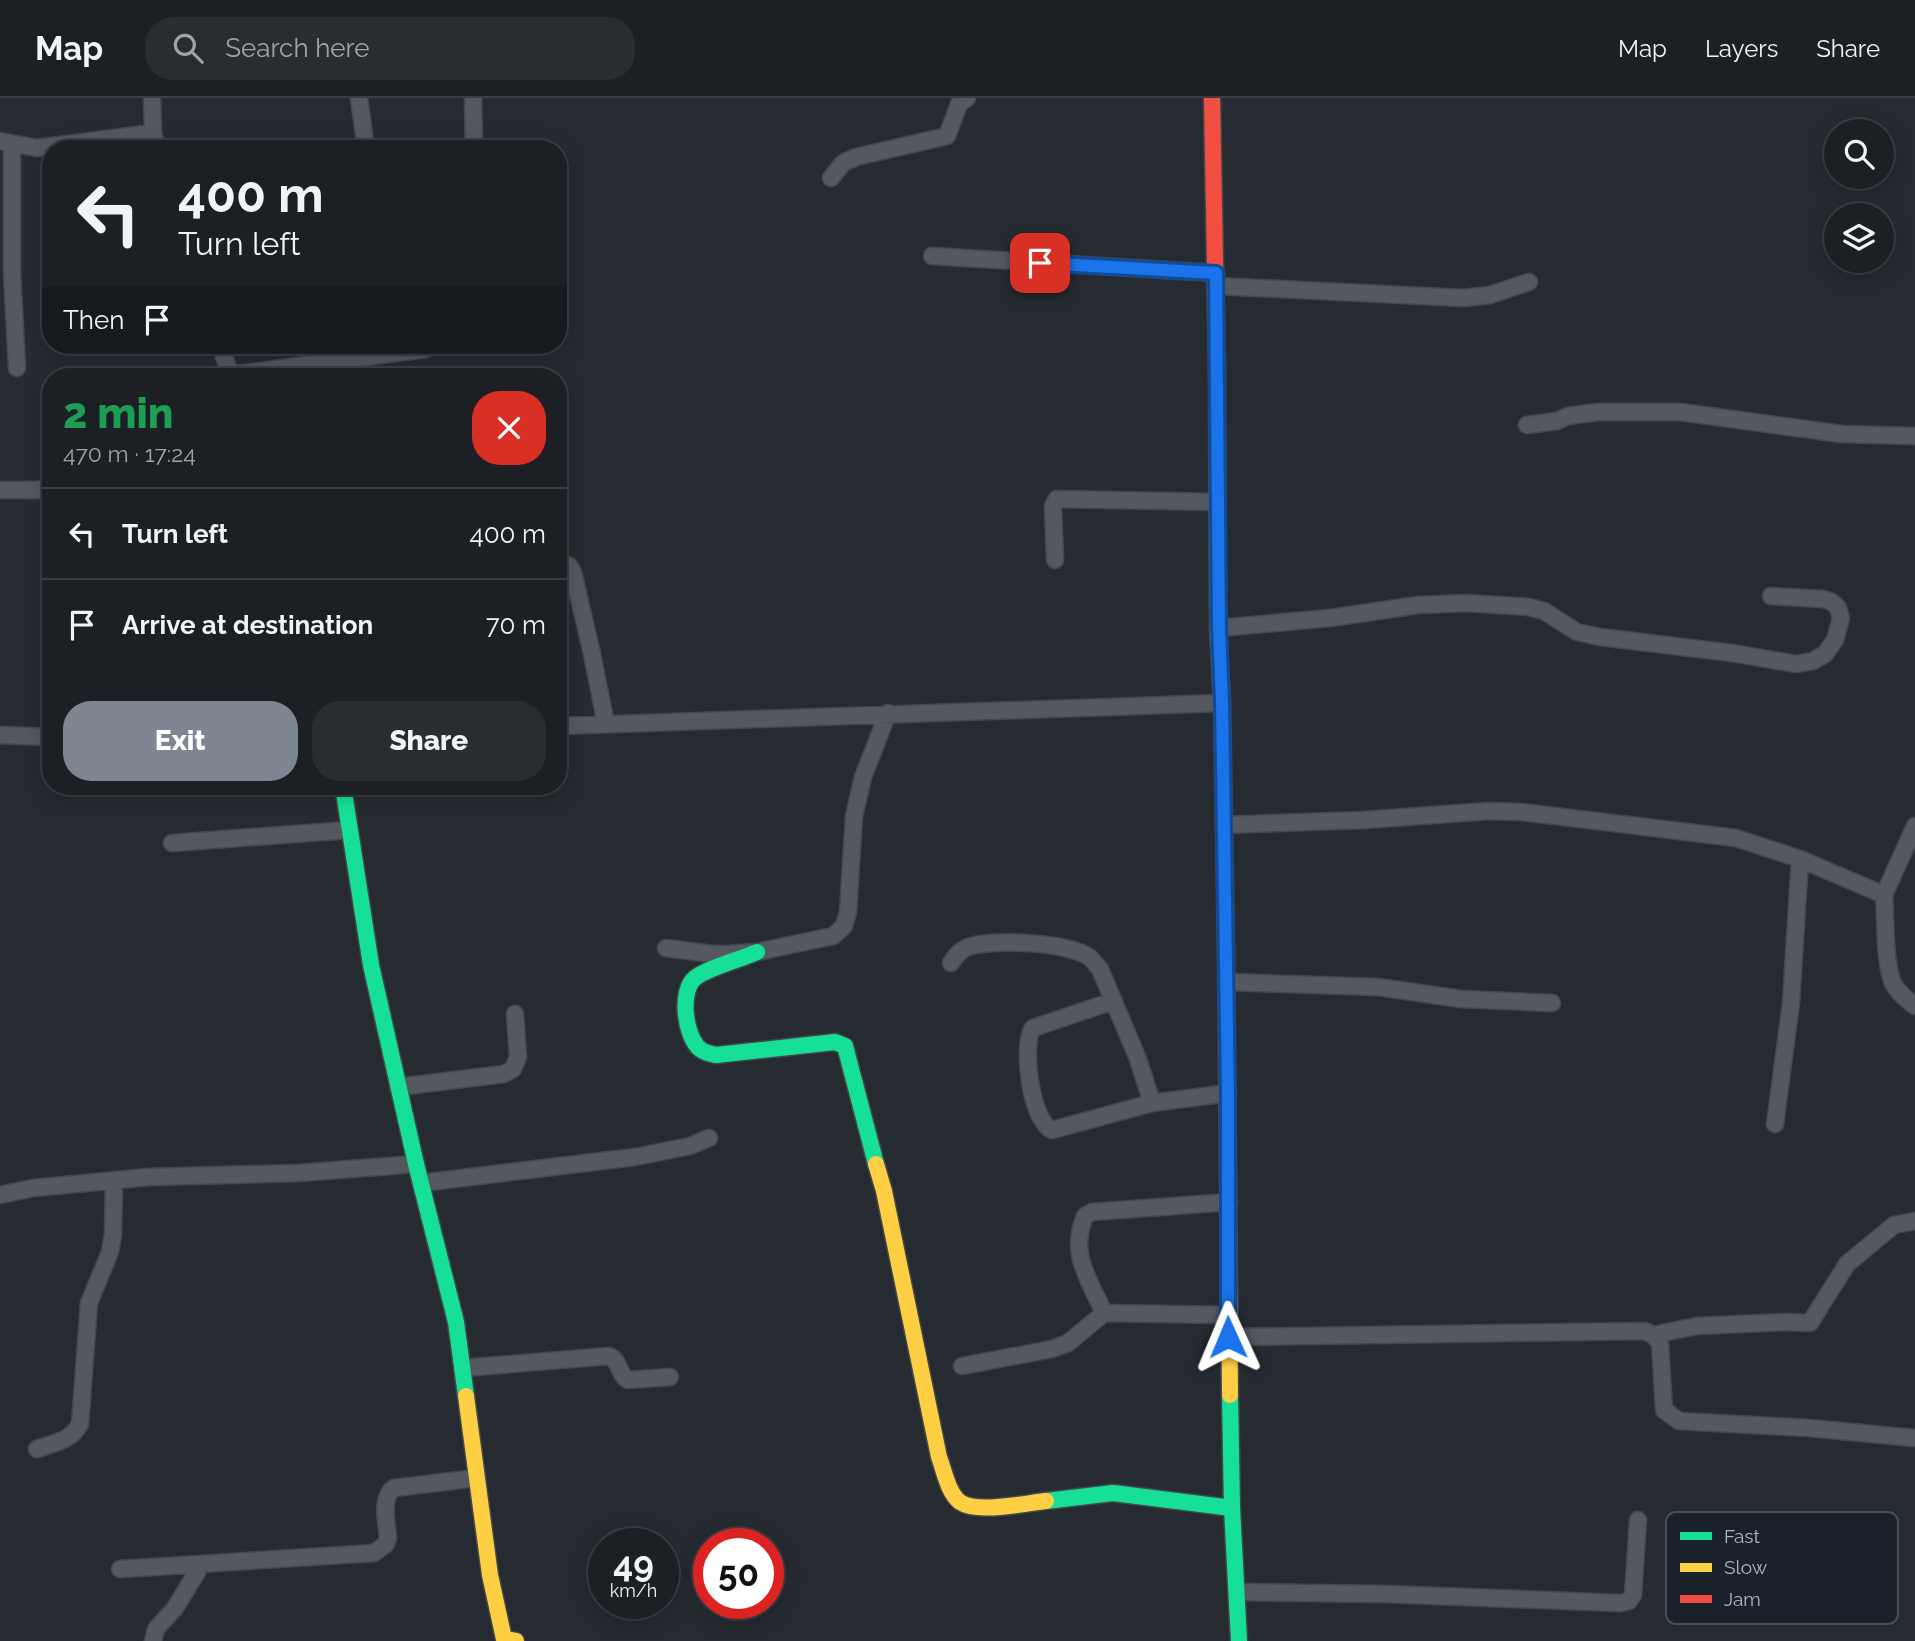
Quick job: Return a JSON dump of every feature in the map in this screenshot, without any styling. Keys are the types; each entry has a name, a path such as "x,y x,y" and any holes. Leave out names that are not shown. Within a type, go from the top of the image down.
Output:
{"street":[{"path":"152,98 155,140"},
{"path":"359,98 365,140"},
{"path":"473,98 474,140"},
{"path":"831,178 843,163 856,157 947,136 959,104 967,98"},
{"path":"1212,98 1228,1093 1228,1337 1232,1508 1239,1641"},
{"path":"17,368 6,142 42,148"},
{"path":"932,256 1463,298 1490,295 1529,282"},
{"path":"289,368 390,354"},
{"path":"1527,425 1598,412 1680,412 1842,434 1915,436"},
{"path":"0,490 42,489"},
{"path":"1055,560 1053,506 1057,499 1218,502"},
{"path":"567,565 573,572 606,724"},
{"path":"1219,628 1330,618 1418,604 1465,603 1529,607 1544,611 1577,632 1600,637 1732,653 1796,664 1813,661 1825,654 1835,640 1841,618 1838,608 1823,599 1771,596"},
{"path":"567,726 1222,702"},
{"path":"666,948 712,954 757,952 833,936 844,926 848,912 854,816 863,777 888,713"},
{"path":"0,735 42,737"},
{"path":"344,795 371,965 416,1164 452,1296 490,1575 508,1640"},
{"path":"1224,825 1364,820 1489,811 1522,812 1736,838 1800,859 1884,895"},
{"path":"1915,826 1884,895 1892,982 1915,1006"},
{"path":"172,843 349,830"},
{"path":"1775,1124 1791,1003 1800,859"},
{"path":"951,963 958,952 978,944 1042,943 1090,957 1100,969 1138,1059 1152,1103"},
{"path":"757,952 696,978 688,992 686,1019 693,1042 702,1052 716,1055 835,1042 845,1046 860,1113 884,1191 939,1457 953,1494 960,1502 992,1507 1113,1493 1232,1508"},
{"path":"1226,982 1378,987 1461,999 1552,1003"},
{"path":"1113,1001 1033,1028 1029,1033 1031,1092 1044,1125 1052,1130 1152,1103 1228,1093"},
{"path":"398,1087 504,1074 513,1069 518,1057 515,1014"},
{"path":"421,1183 635,1157 678,1149 709,1138"},
{"path":"0,1195 33,1188 149,1177 298,1173 416,1164"},
{"path":"37,1449 67,1439 76,1433 80,1424 89,1303 110,1252 114,1181"},
{"path":"1104,1314 1078,1250 1085,1216 1092,1212 1229,1202"},
{"path":"1228,1337 1634,1330 1653,1335 1697,1326 1810,1323 1847,1264 1894,1225 1915,1221"},
{"path":"962,1366 1052,1349 1068,1343 1104,1314 1228,1315"},
{"path":"1653,1335 1660,1343 1664,1410 1679,1422 1915,1438"},
{"path":"463,1368 610,1356 615,1359 624,1378 628,1380 670,1377"},
{"path":"120,1569 374,1553 386,1544 388,1538 388,1492 394,1488 477,1478"},
{"path":"1237,1592 1387,1594 1620,1603 1629,1601 1633,1595 1638,1520"},
{"path":"153,1641 156,1629 175,1608 202,1564"}],"traffic: fast":[{"path":"1217,371 1218,628 1222,703 1226,951"},
{"path":"344,795 371,965 416,1164 456,1322 466,1396"},
{"path":"757,952 708,971 690,984 686,1014 695,1043 702,1050 716,1055 835,1042 845,1046 876,1164"},
{"path":"1230,1395 1232,1508 1239,1641"},
{"path":"1046,1501 1113,1493 1232,1508"}],"traffic: slow":[{"path":"1226,951 1230,1395"},
{"path":"876,1164 884,1191 939,1457 949,1487 960,1502 978,1507 1002,1507 1046,1501"},
{"path":"466,1396 490,1575 504,1639 516,1641"}],"traffic: jam":[{"path":"1212,98 1217,371"}],"route":[{"path":"1040,263 1216,273 1219,628 1228,1093 1228,1337"}]}
